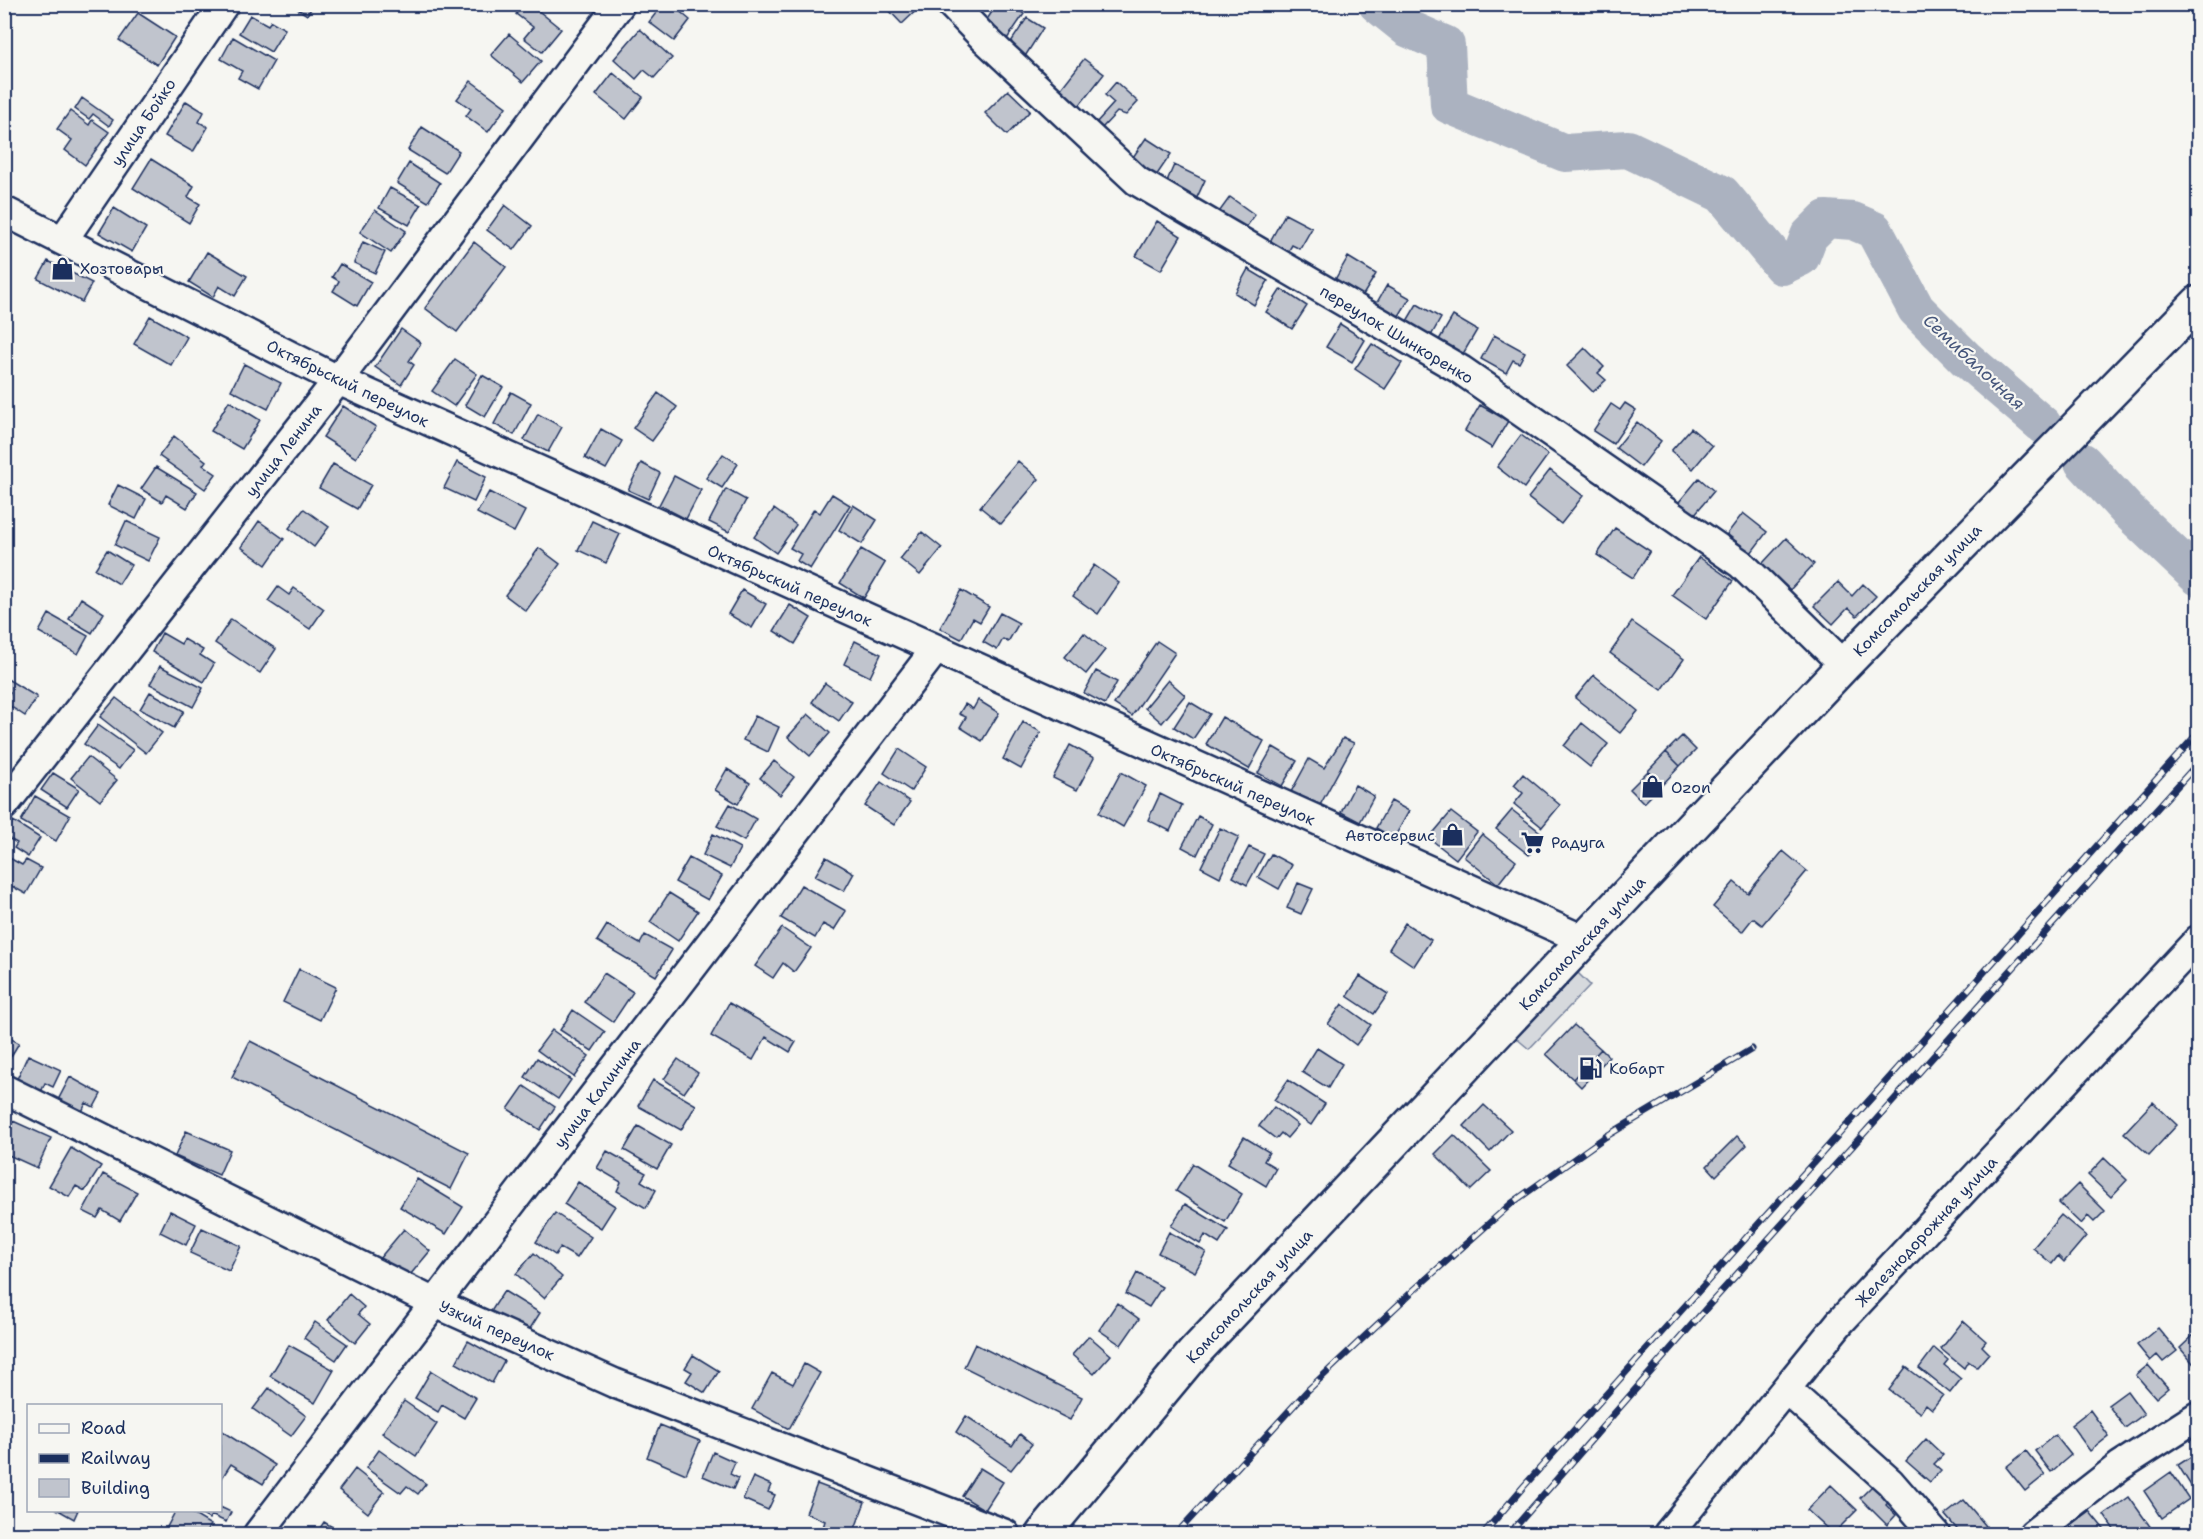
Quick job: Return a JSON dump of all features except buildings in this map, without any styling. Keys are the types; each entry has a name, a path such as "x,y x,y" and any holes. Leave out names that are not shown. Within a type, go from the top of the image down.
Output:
{"main road":[{"name":"Комсомольская улица","path":"1043,1534 1193,1354 1844,665 2199,303"}],"street":[{"name":"улица Бойко","path":"63,240 224,4"},
{"name":"улица Ленина","path":"4,805 338,380 620,4"},
{"name":"переулок Шинкоренко","path":"951,4 984,38 1137,181 1461,370 1741,564 1844,665"},
{"name":"Октябрьский переулок","path":"4,211 338,380 1584,940"},
{"name":"улица Калинина","path":"258,1534 935,650"},
{"name":"Железнодорожная улица","path":"1668,1534 1840,1322 2194,954"},
{"name":"Узкий переулок","path":"4,1089 435,1303 614,1383 1005,1534"},
{"path":"1786,1389 1890,1482 1935,1534"},
{"path":"2033,1534 2120,1466 2199,1416"}],"shaded area":[{"path":"1578,973 1590,985 1529,1049 1516,1038"}],"waterway":[{"name":"Семибалочная","path":"1377,4 1407,28 1446,45 1449,105 1565,153 1628,149 1722,194 1782,266 1801,257 1809,236 1826,219 1853,221 1874,230 1916,309 1966,359 2043,425"},
{"name":"Семибалочная","path":"2083,462 2127,510 2198,577"}],"railway":[{"path":"1483,1534 2198,733"},
{"path":"1509,1534 1710,1304 2198,763"},
{"path":"1176,1534 1308,1390 1415,1289 1512,1203 1605,1137 1752,1049"}],"place":[{"name":"Хозтовары","path":"62,268"},
{"name":"Ozon","path":"1653,787"},
{"name":"Автосервис","path":"1453,835"},
{"name":"Радуга","path":"1533,842"},
{"name":"Кобарт","path":"1591,1068"}]}
